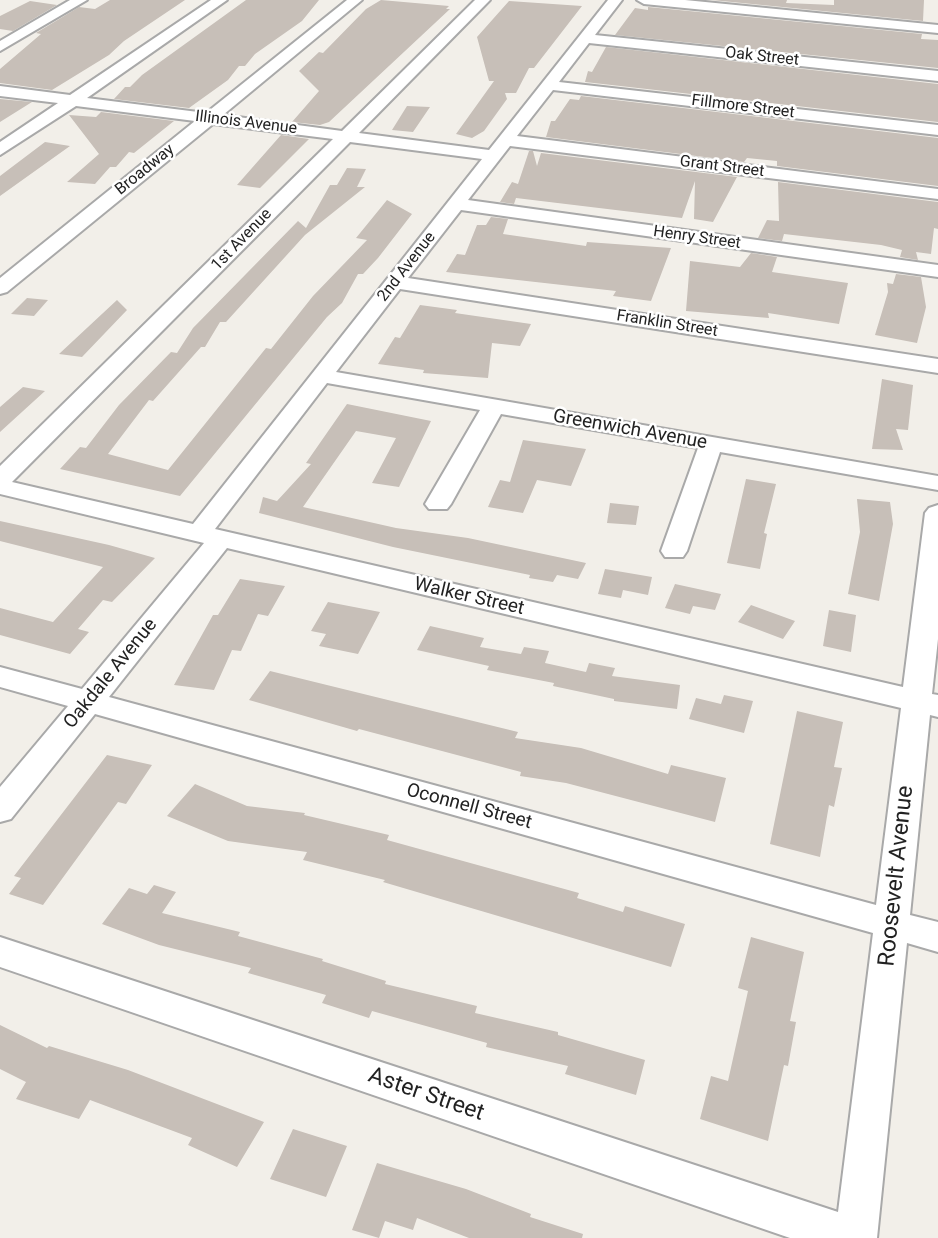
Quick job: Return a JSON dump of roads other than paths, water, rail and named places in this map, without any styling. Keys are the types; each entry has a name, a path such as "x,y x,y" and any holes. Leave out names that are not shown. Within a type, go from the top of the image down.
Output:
{"street":[{"path":"0,47 80,0"},
{"path":"0,150 220,0"},
{"name":"Broadway","path":"0,288 355,0"},
{"name":"1st Avenue","path":"0,480 483,0"},
{"name":"2nd Avenue","path":"210,536 323,376 585,38 610,0"},
{"path":"644,0 938,29"},
{"name":"Oak Street","path":"585,38 938,76"},
{"name":"Fillmore Street","path":"549,85 938,130"},
{"name":"Illinois Avenue","path":"0,91 492,155"},
{"name":"Grant Street","path":"506,139 938,194"},
{"name":"Henry Street","path":"456,204 938,271"},
{"name":"Franklin Street","path":"396,282 938,366"},
{"name":"Greenwich Avenue","path":"323,376 938,483"},
{"path":"438,504 494,406"},
{"path":"674,551 711,444"},
{"name":"Walker Street","path":"0,487 927,704"},
{"name":"Roosevelt Avenue","path":"854,1238 892,925 927,704 938,513"},
{"name":"Oakdale Avenue","path":"0,810 89,702 210,536"},
{"name":"Oconnell Street","path":"0,677 938,937"},
{"name":"Aster Street","path":"0,952 854,1238"}]}
